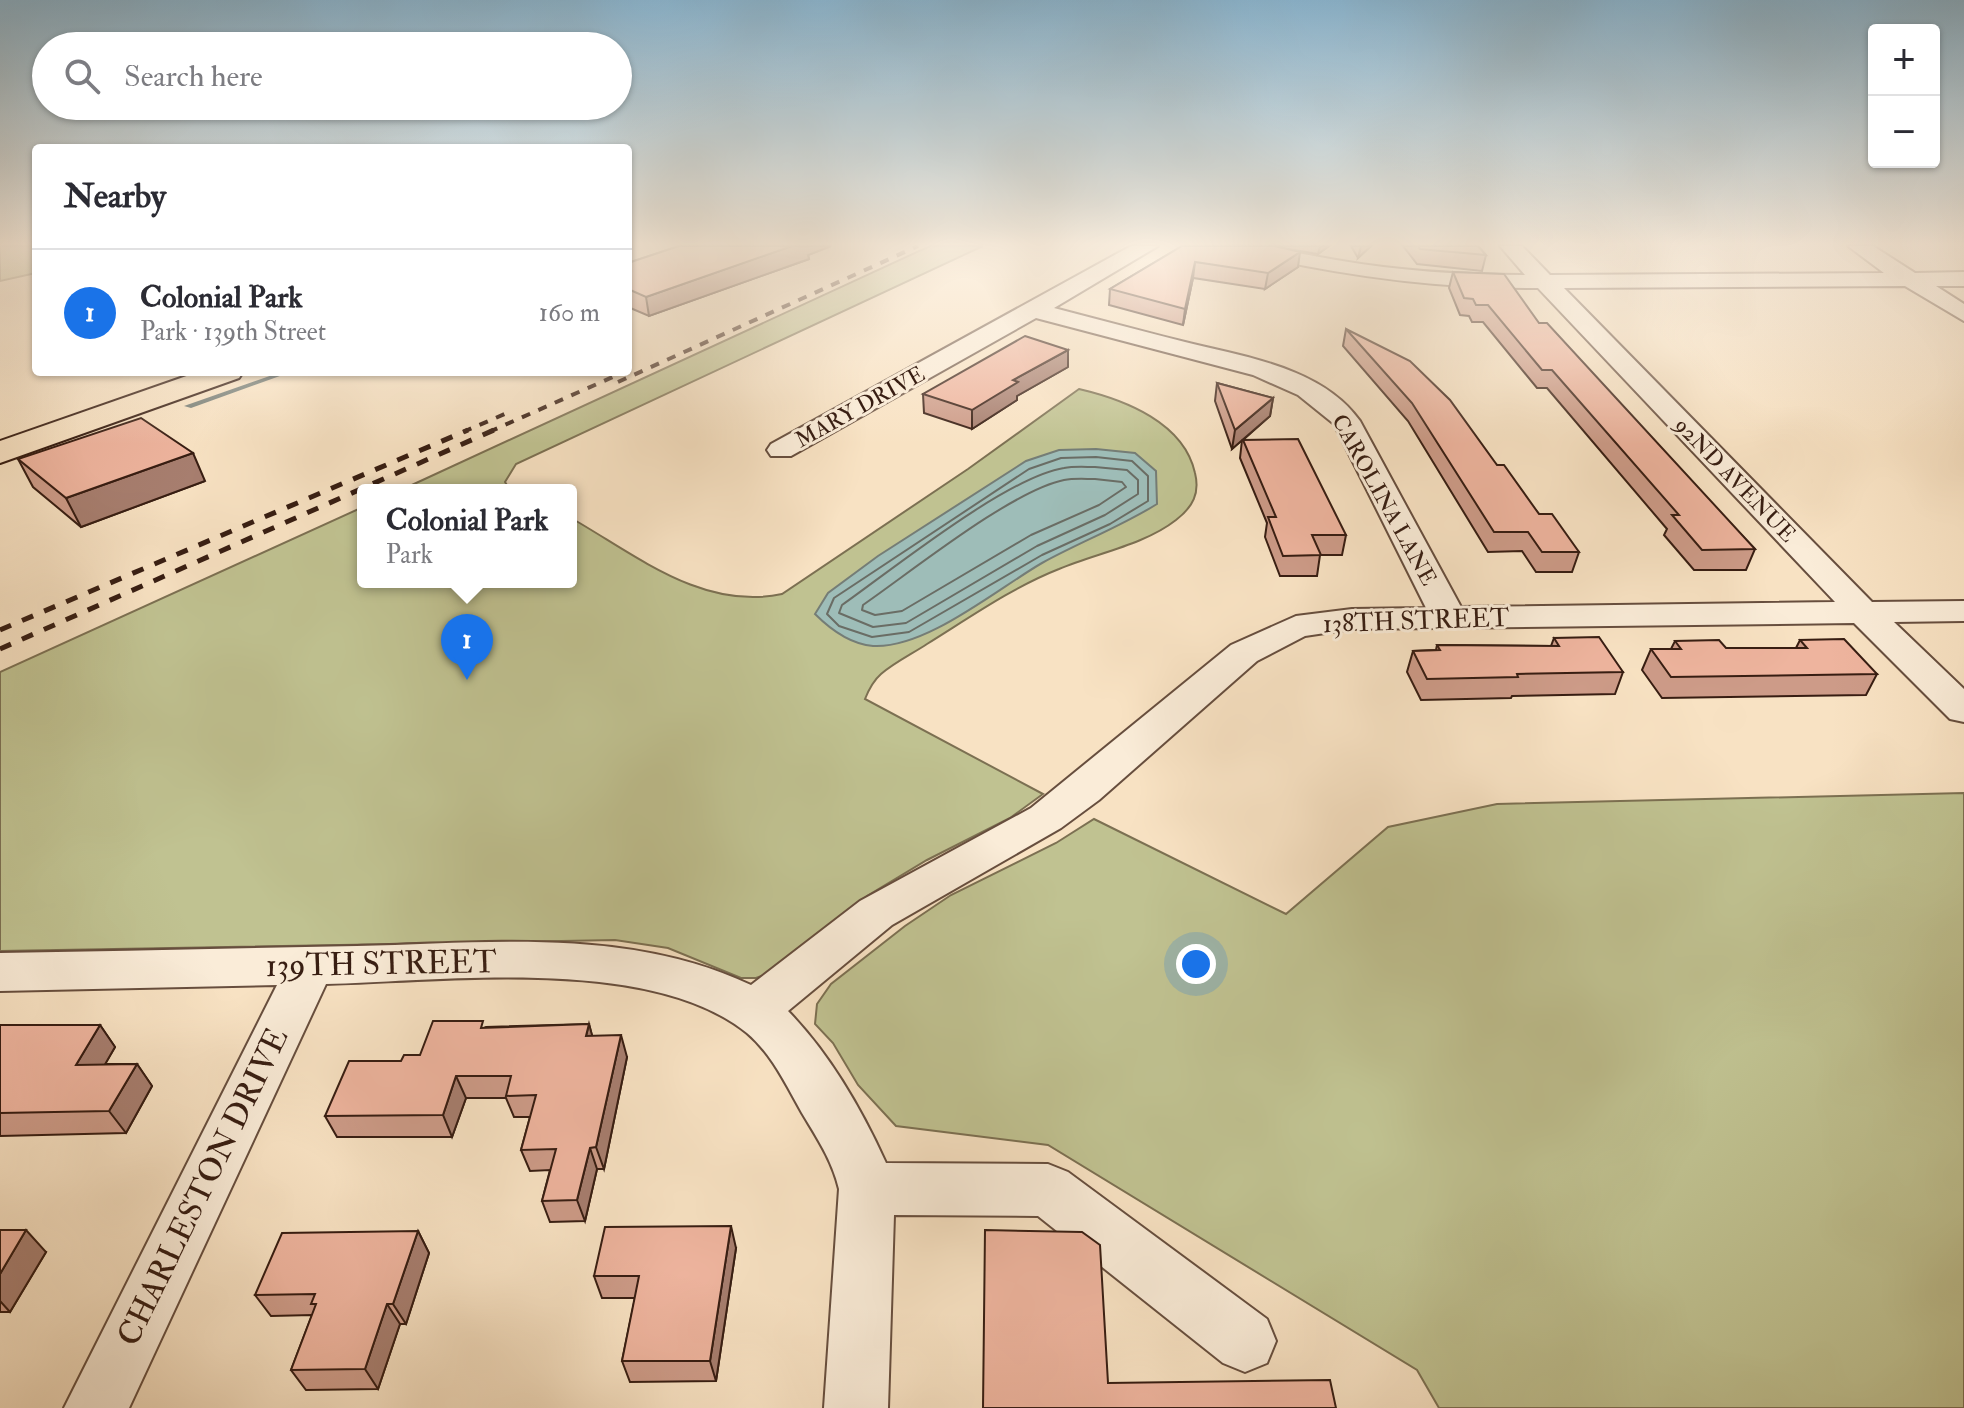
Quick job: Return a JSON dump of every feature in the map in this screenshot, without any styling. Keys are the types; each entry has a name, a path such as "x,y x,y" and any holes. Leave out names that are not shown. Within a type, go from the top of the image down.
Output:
{"main road":[{"path":"0,453 99,415 216,376"}],"street":[{"name":"MARY DRIVE","path":"781,450 1031,312"},
{"name":"CAROLINA LANE","path":"1040,312 1262,370 1326,400 1346,421 1449,618"},
{"name":"92ND AVENUE","path":"1574,312 1863,612 1964,710"},
{"name":"138TH STREET","path":"754,1010 876,913 1046,818 1244,653 1296,627 1330,621 1449,618 1964,611"},
{"name":"139TH STREET","path":"0,972 549,960 632,965 703,986 754,1010 788,1043 860,1160 867,1189"},
{"name":"CHARLESTON DRIVE","path":"96,1408 310,966"},
{"path":"856,1408 867,1189 1048,1190 1245,1341"}],"green space":[{"path":"788,312 842,312 516,464 506,484 414,484"},
{"path":"1079,389 1133,407 1166,427 1189,455 1197,487 1187,510 1163,529 1042,576 886,670 873,682 865,699 1043,794 1010,818 927,860 867,896 770,973 756,978 741,978 668,948 615,940 0,951 0,672 357,510 357,588 577,588 577,522 671,576 725,594 753,597 782,594 968,469"},
{"path":"1964,793 1964,1408 1439,1408 1417,1370 1048,1145 896,1126 858,1085 833,1043 815,1024 817,1004 831,984 905,926 951,895 1056,843 1094,819 1286,914 1388,827 1497,804"}],"water":[{"path":"1096,449 1135,453 1156,471 1157,504 1042,563 938,628 915,638 894,644 864,645 841,635 815,614 828,593 878,556 1026,461 1059,450"}],"building":[{"path":"1494,312 1531,312 1539,323 1547,323 1755,549 1702,550 1672,515 1679,515 1552,370 1542,370"},
{"path":"1346,329 1410,361 1450,400 1497,465 1504,465 1539,514 1552,514 1579,552 1542,552 1528,532 1494,532 1412,403"},
{"path":"1025,336 1068,350 1013,380 1018,382 972,410 923,394"},
{"path":"1217,383 1273,398 1235,430"},
{"path":"141,418 193,453 66,498 18,459"},
{"path":"1298,439 1346,535 1312,535 1321,555 1283,556 1268,517 1276,517 1243,440"},
{"path":"1599,637 1623,672 1427,679 1413,651 1440,650 1437,645 1559,646 1554,638"},
{"path":"1844,639 1877,674 1671,677 1651,649 1681,649 1675,641 1719,640 1726,648 1807,648 1800,640"},
{"path":"433,1021 483,1021 481,1028 589,1024 586,1036 621,1035 596,1147 590,1148 577,1200 542,1201 556,1149 521,1150 536,1095 506,1096 511,1076 456,1076 443,1115 325,1116 349,1061 401,1061 404,1055 420,1055"},
{"path":"0,1025 100,1025 76,1065 137,1064 109,1111 0,1113"},
{"path":"731,1226 710,1361 622,1361 639,1276 594,1276 605,1227"},
{"path":"0,1230 26,1230 0,1274"},
{"path":"985,1230 1082,1232 1100,1245 1108,1383 1330,1380 1336,1408 983,1408"},
{"path":"418,1231 393,1304 387,1304 365,1369 291,1370 316,1304 311,1304 315,1294 255,1295 282,1233"}],"waterway":[{"path":"188,406 276,376"}],"railway":[{"path":"632,376 773,312"},
{"path":"489,432 615,376"},
{"path":"618,382 631,376"},
{"path":"463,432 507,413"},
{"path":"0,630 468,430"},
{"path":"372,484 494,430"},
{"path":"0,649 357,491"}],"place":[{"name":"Colonial Park","path":"467,680"}]}
